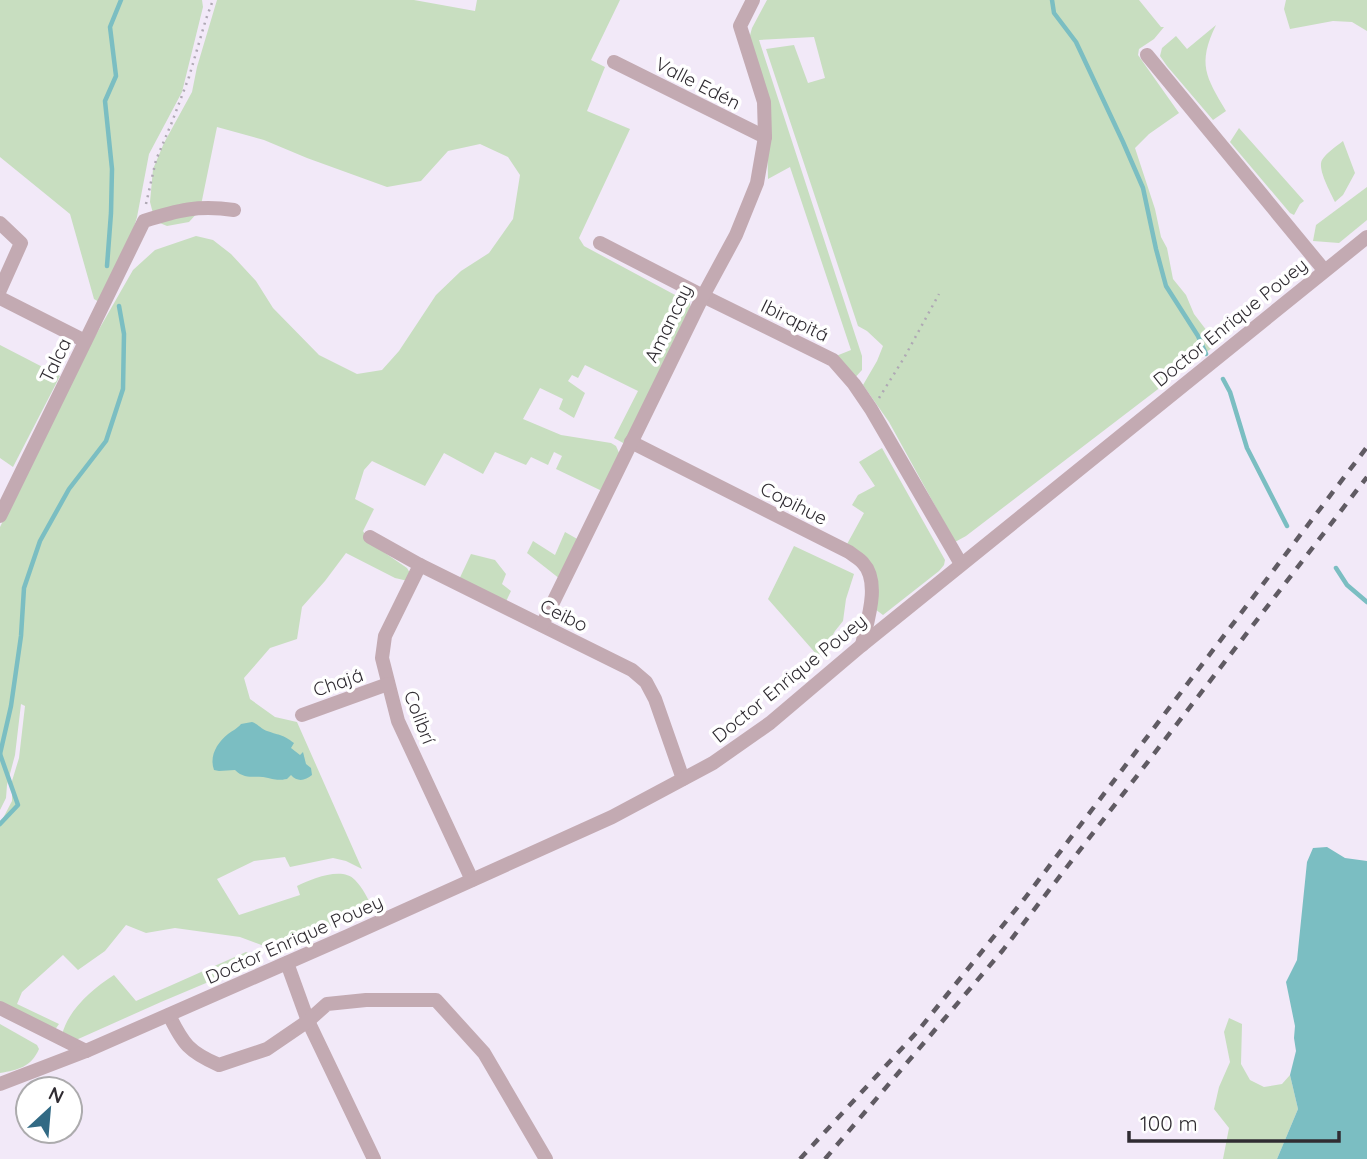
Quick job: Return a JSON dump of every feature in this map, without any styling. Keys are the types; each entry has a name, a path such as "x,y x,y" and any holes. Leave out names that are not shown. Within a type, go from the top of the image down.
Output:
{"street":[{"name":"Amancay","path":"542,625 702,296 736,235 757,183 765,137 764,102 740,26 753,0"},
{"path":"1147,55 1324,270"},
{"name":"Valle Edén","path":"614,62 765,137"},
{"path":"144,222 170,212 208,207 234,210"},
{"name":"Talca","path":"0,516 144,222"},
{"path":"0,223 21,243 0,290"},
{"name":"Doctor Enrique Pouey","path":"0,1084 169,1015 612,817 713,763 770,723 961,564 1367,237"},
{"name":"Ibirapitá","path":"600,243 833,360 872,410 961,564"},
{"path":"0,298 85,341"},
{"name":"Copihue","path":"631,442 849,552 864,564 872,581 871,604 862,645"},
{"name":"Ceibo","path":"370,537 420,565 632,670 646,682 654,699 683,779"},
{"name":"Colibrí","path":"420,565 386,636 382,658 398,720 472,880"},
{"name":"Chajá","path":"302,715 387,684"},
{"path":"287,963 308,1021 374,1159"},
{"path":"169,1015 179,1037 198,1056 219,1065 267,1049 308,1021 327,1004 366,1000 436,1000 484,1053 546,1159"},
{"path":"0,1008 86,1051"}],"path":[{"path":"144,222 156,160 185,88 213,0"},
{"path":"872,410 939,294"}],"green space":[{"path":"0,0 202,0 203,7 182,92 149,154 137,217 127,251 101,303 94,299 70,214 0,157"},
{"path":"217,0 414,0 475,11 477,0 620,0 591,60 605,67 587,111 630,129 579,238 584,246 690,303 691,311 625,444 614,438 638,391 585,365 578,378 572,375 568,381 585,393 574,418 559,409 563,399 540,388 523,419 561,435 616,446 620,455 602,491 556,469 562,456 554,452 548,465 531,457 526,465 495,452 483,474 444,453 425,486 372,461 364,470 355,499 374,509 363,531 369,542 407,568 413,578 408,581 395,578 346,553 302,607 297,639 270,648 244,678 250,699 275,717 297,722 362,869 333,858 290,867 285,857 254,861 217,879 239,915 300,895 297,886 311,880 343,874 360,886 373,909 371,913 352,916 298,940 267,947 240,937 175,928 146,933 126,925 105,951 78,970 63,955 22,992 17,1004 59,1024 52,1034 0,1011 0,824 12,801 12,781 19,758 25,706 21,704 15,755 6,798 0,810 0,527 94,338 133,270 155,250 196,236 213,240 231,254 256,281 273,308 319,355 357,374 382,370 399,351 436,295 461,271 489,253 513,219 520,175 508,157 480,144 448,151 421,181 387,187 264,140 217,127 200,210 189,222 167,226 155,221 150,202 153,169 192,92"},
{"path":"767,0 1139,0 1161,27 1164,27 1154,39 1139,49 1138,55 1179,113 1149,134 1135,148 1161,237 1167,248 1173,279 1186,295 1194,314 1217,344 955,542 889,422 863,385 883,346 858,326 766,49 794,45 808,83 825,78 814,37 759,40 862,356 862,370 852,381 826,360 851,350 790,167 768,179 766,95 749,39"},
{"path":"1286,0 1367,0 1367,31 1352,22 1333,21 1290,29 1284,9"},
{"path":"1216,25 1207,50 1206,70 1226,111 1213,120 1160,56 1162,48 1176,36 1187,49"},
{"path":"1239,128 1304,201 1294,215 1230,142"},
{"path":"1343,141 1355,173 1343,195 1335,202 1325,181 1321,164 1326,155"},
{"path":"1367,187 1367,220 1339,243 1313,241 1316,225"},
{"path":"0,345 60,376 13,467 0,458"},
{"path":"882,448 945,560 939,571 883,615 875,609 878,598 846,546 864,513 852,505 858,495 875,486 859,462"},
{"path":"565,532 579,540 560,579 527,553 533,541 555,555"},
{"path":"794,546 854,574 843,621 818,656 768,599"},
{"path":"471,554 495,560 506,574 502,584 511,591 502,610 456,586"},
{"path":"246,952 250,954 245,960 225,975 76,1040 62,1035 75,1009 97,987 114,975 136,1001"},
{"path":"1229,1018 1242,1024 1241,1064 1250,1080 1264,1087 1282,1084 1290,1075 1298,1109 1277,1159 1223,1159 1229,1128 1214,1109 1219,1087 1230,1062 1224,1032"},
{"path":"0,1024 37,1045 39,1049 23,1067 0,1073"}],"water":[{"path":"252,722 294,743 291,748 300,755 303,752 312,775 301,780 291,775 287,779 277,780 245,776 235,770 214,770 213,755 220,741 241,724"},
{"path":"1327,847 1345,858 1367,861 1367,1159 1277,1159 1298,1109 1290,1075 1296,1051 1295,1026 1286,982 1297,960 1307,862 1313,848"}],"waterway":[{"path":"107,266 112,169 105,101 116,76 110,27 121,0"},
{"path":"1052,0 1054,13 1076,42 1143,188 1166,286 1198,336 1206,354"},
{"path":"0,754 11,706 21,636 24,588 40,541 69,489 106,441 123,389 124,334 119,306"},
{"path":"1223,379 1230,392 1247,448 1287,526"},
{"path":"1336,568 1347,585 1367,602"},
{"path":"0,754 18,805 0,824"}],"railway":[{"path":"800,1159 917,1032 1025,898 1367,447"},
{"path":"825,1159 1003,950 1367,477"}]}
